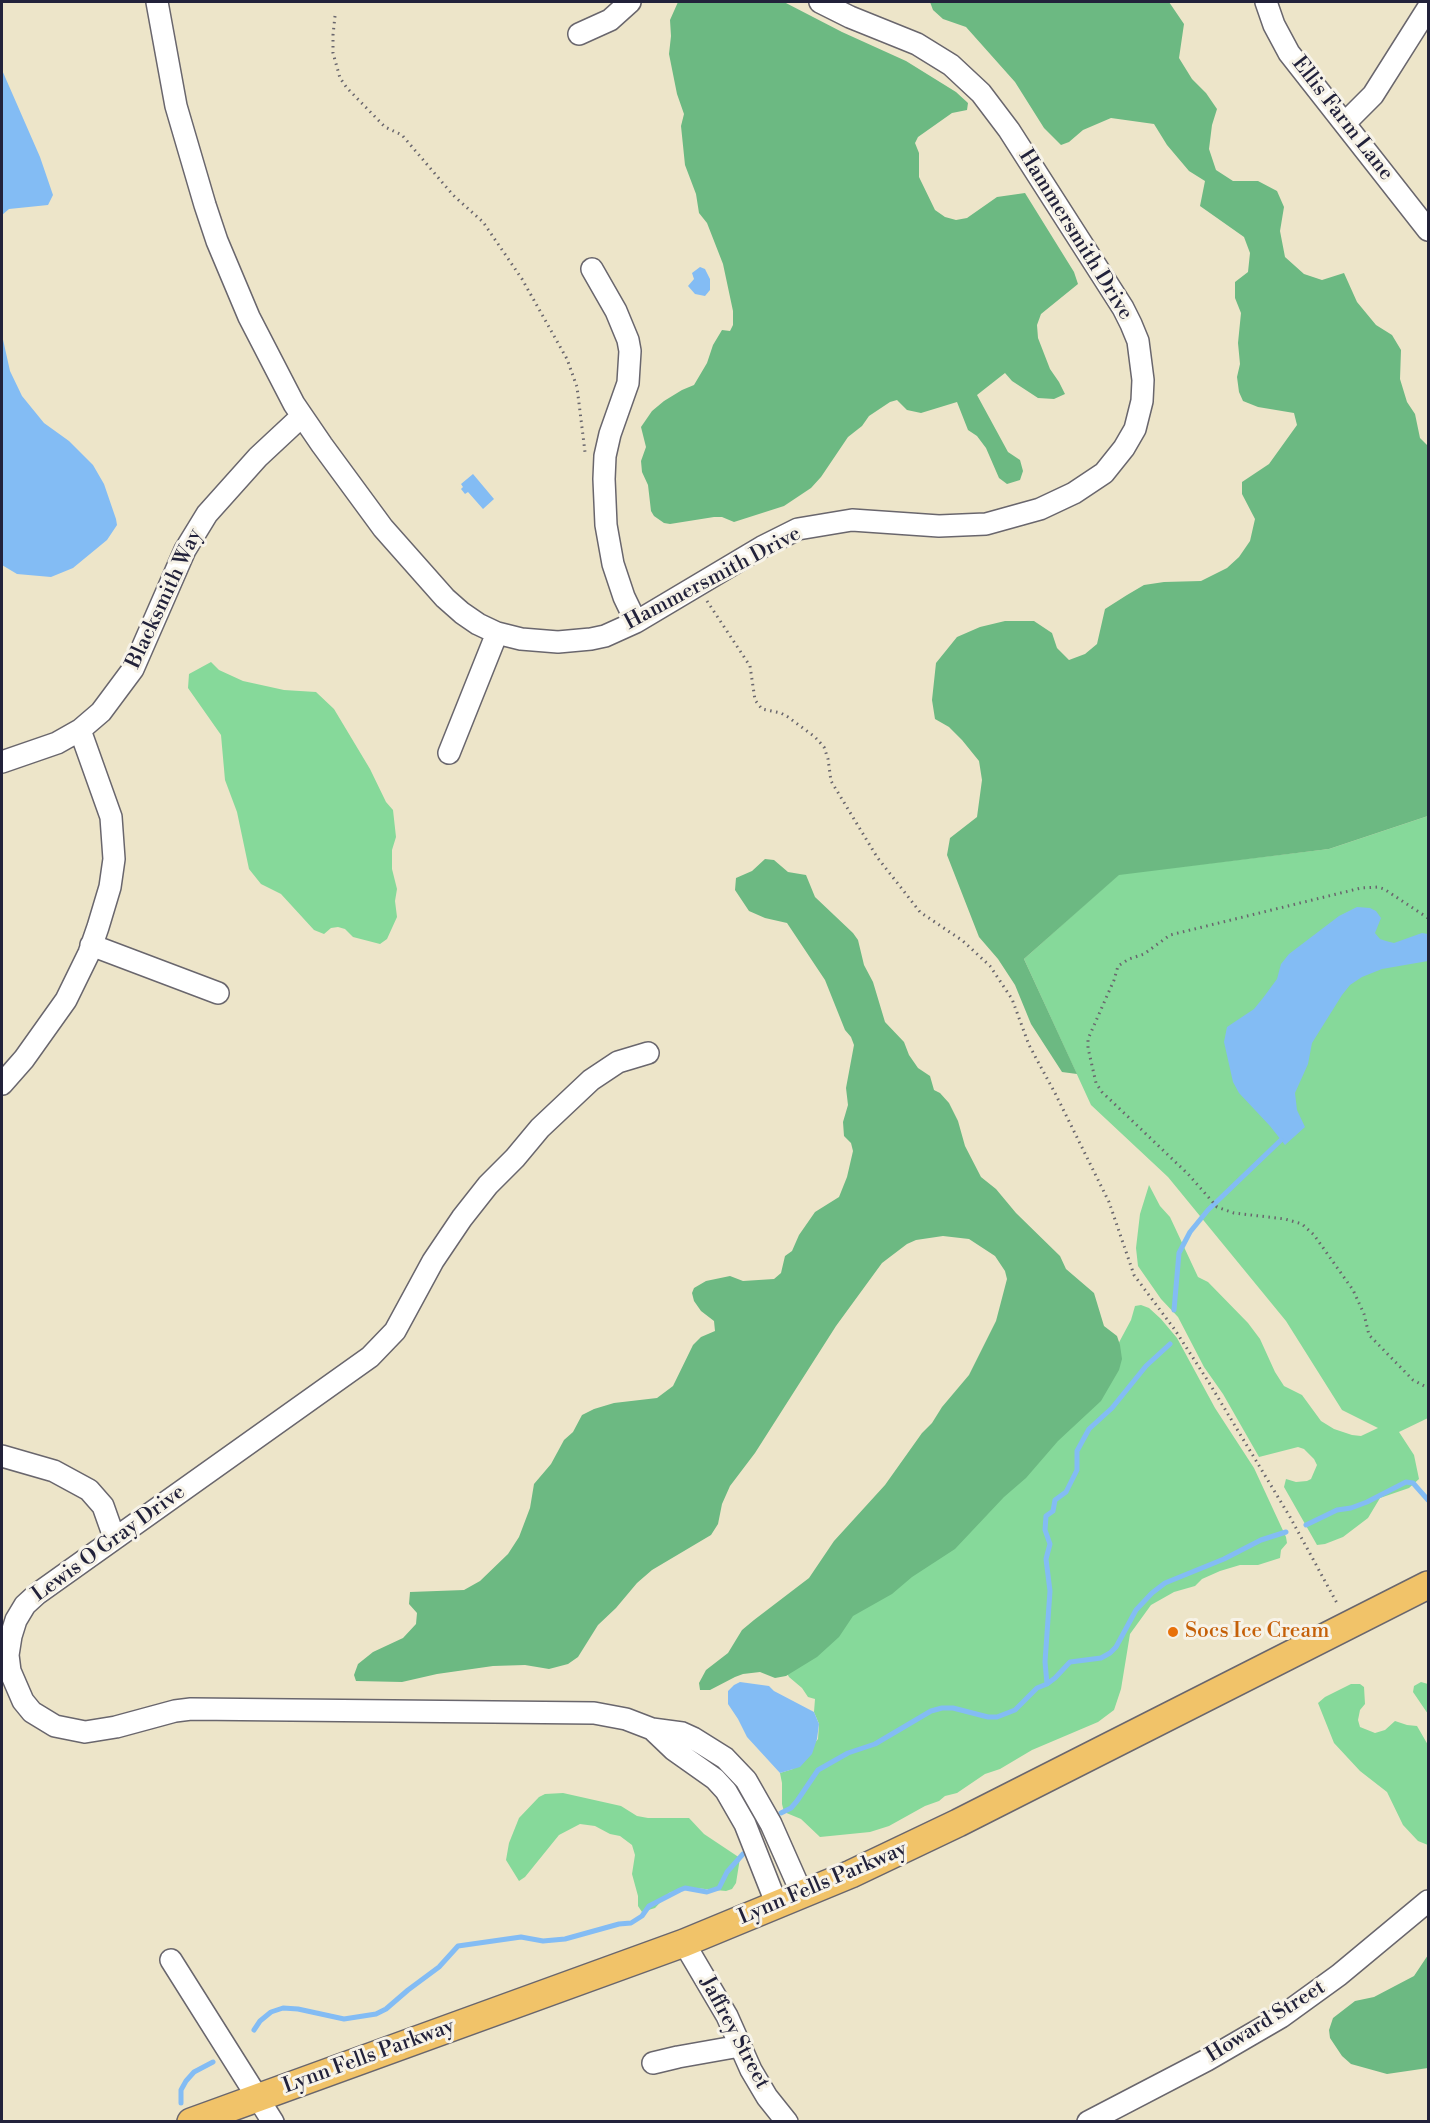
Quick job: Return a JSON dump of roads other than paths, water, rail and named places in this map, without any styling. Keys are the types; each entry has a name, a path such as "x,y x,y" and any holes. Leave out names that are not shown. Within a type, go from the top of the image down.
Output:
{"main road":[{"name":"Lynn Fells Parkway","path":"191,2121 684,1942 900,1852 1428,1585"}],"street":[{"name":"Hammersmith Drive","path":"157,2 176,106 214,232 249,317 279,378 302,416 377,519 416,567 462,613 497,633 539,641 573,642 605,636 636,622 762,547 798,529 852,520 939,526 986,524 1040,509 1074,493 1104,473 1124,448 1140,414 1142,360 1138,341 1123,308 1026,155 990,106 966,78 933,53 820,2"},
{"path":"579,34 610,20 630,2"},
{"name":"Ellis Farm Lane","path":"1266,2 1274,25 1289,53 1346,122 1428,230"},
{"path":"1346,122 1373,95 1428,9"},
{"path":"592,269 616,311 630,351 628,383 610,434 604,467 609,545 624,597 636,622"},
{"name":"Blacksmith Way","path":"2,762 50,747 80,730 101,712 133,669 184,550 207,514 258,457 302,416"},
{"path":"449,753 497,633"},
{"path":"2,1084 24,1059 66,1000 91,945 110,887 114,860 113,831 107,801 80,730"},
{"path":"91,945 219,993"},
{"name":"Lewis O Gray Drive","path":"648,1053 618,1062 591,1080 540,1128 488,1185 433,1261 395,1331 379,1350 114,1537 25,1605 10,1636 6,1669 32,1712 55,1726 77,1731 100,1731 191,1708 579,1713 626,1719 652,1729 682,1733 725,1758 746,1780 771,1824 802,1894"},
{"path":"2,1456 54,1471 88,1490 103,1506 114,1537"},
{"name":"Lewis O Gray Drive","path":"652,1729 674,1750 715,1779 726,1791 745,1824 777,1905"},
{"name":"Howard Street","path":"1088,2121 1207,2060 1281,2017 1339,1975 1428,1901"},
{"name":"Jaffrey Street","path":"684,1942 727,2016 751,2070 767,2097 787,2121"},
{"path":"171,1960 273,2121"},
{"path":"653,2063 740,2046"}],"water":[{"path":"2,70 40,157 53,195 48,205 9,209 2,215"},
{"path":"700,267 705,269 710,279 710,290 705,296 695,294 688,286 694,279 692,273"},
{"path":"2,335 10,371 22,396 44,423 69,441 93,465 104,484 116,519 117,525 107,540 73,568 51,577 17,574 2,565"},
{"path":"473,474 494,499 483,509 468,492 465,494 461,489 463,487 461,484"},
{"path":"1357,907 1376,911 1381,918 1375,933 1380,939 1394,943 1422,933 1428,934 1428,961 1382,969 1362,977 1350,985 1342,995 1312,1043 1308,1064 1295,1093 1297,1110 1305,1127 1285,1145 1239,1093 1233,1082 1224,1042 1227,1027 1254,1009 1277,979 1281,964 1289,954 1339,916"},
{"path":"740,1682 769,1686 774,1691 814,1712 819,1724 817,1739 812,1754 800,1767 780,1773 747,1737 728,1704 728,1691"}],"waterway":[{"path":"1174,1310 1179,1253 1190,1232 1208,1210 1281,1140"},
{"path":"1047,1684 1045,1662 1050,1591 1046,1559 1050,1544 1045,1530 1046,1516 1053,1511 1055,1500 1066,1492 1077,1470 1077,1451 1089,1429 1112,1408 1146,1366 1170,1344"},
{"path":"1306,1525 1337,1510 1367,1502 1406,1482 1413,1483 1428,1500"},
{"path":"781,1813 791,1808 818,1770 848,1753 875,1744 931,1711 953,1708 988,1717 997,1717 1015,1710 1037,1688 1055,1678 1070,1662 1101,1658 1110,1653 1116,1647 1136,1610 1165,1583 1224,1559 1261,1540 1286,1532"},
{"path":"254,2030 260,2021 271,2012 283,2008 344,2019 376,2014 386,2009 439,1967 458,1946 521,1937 543,1941 565,1939 619,1924 631,1923 642,1916 649,1906 685,1888 707,1892 719,1888 727,1872 743,1854"},
{"path":"181,2103 181,2090 186,2081 194,2072 213,2062"}],"place":[{"name":"Socs Ice Cream","path":"1173,1632"}]}
